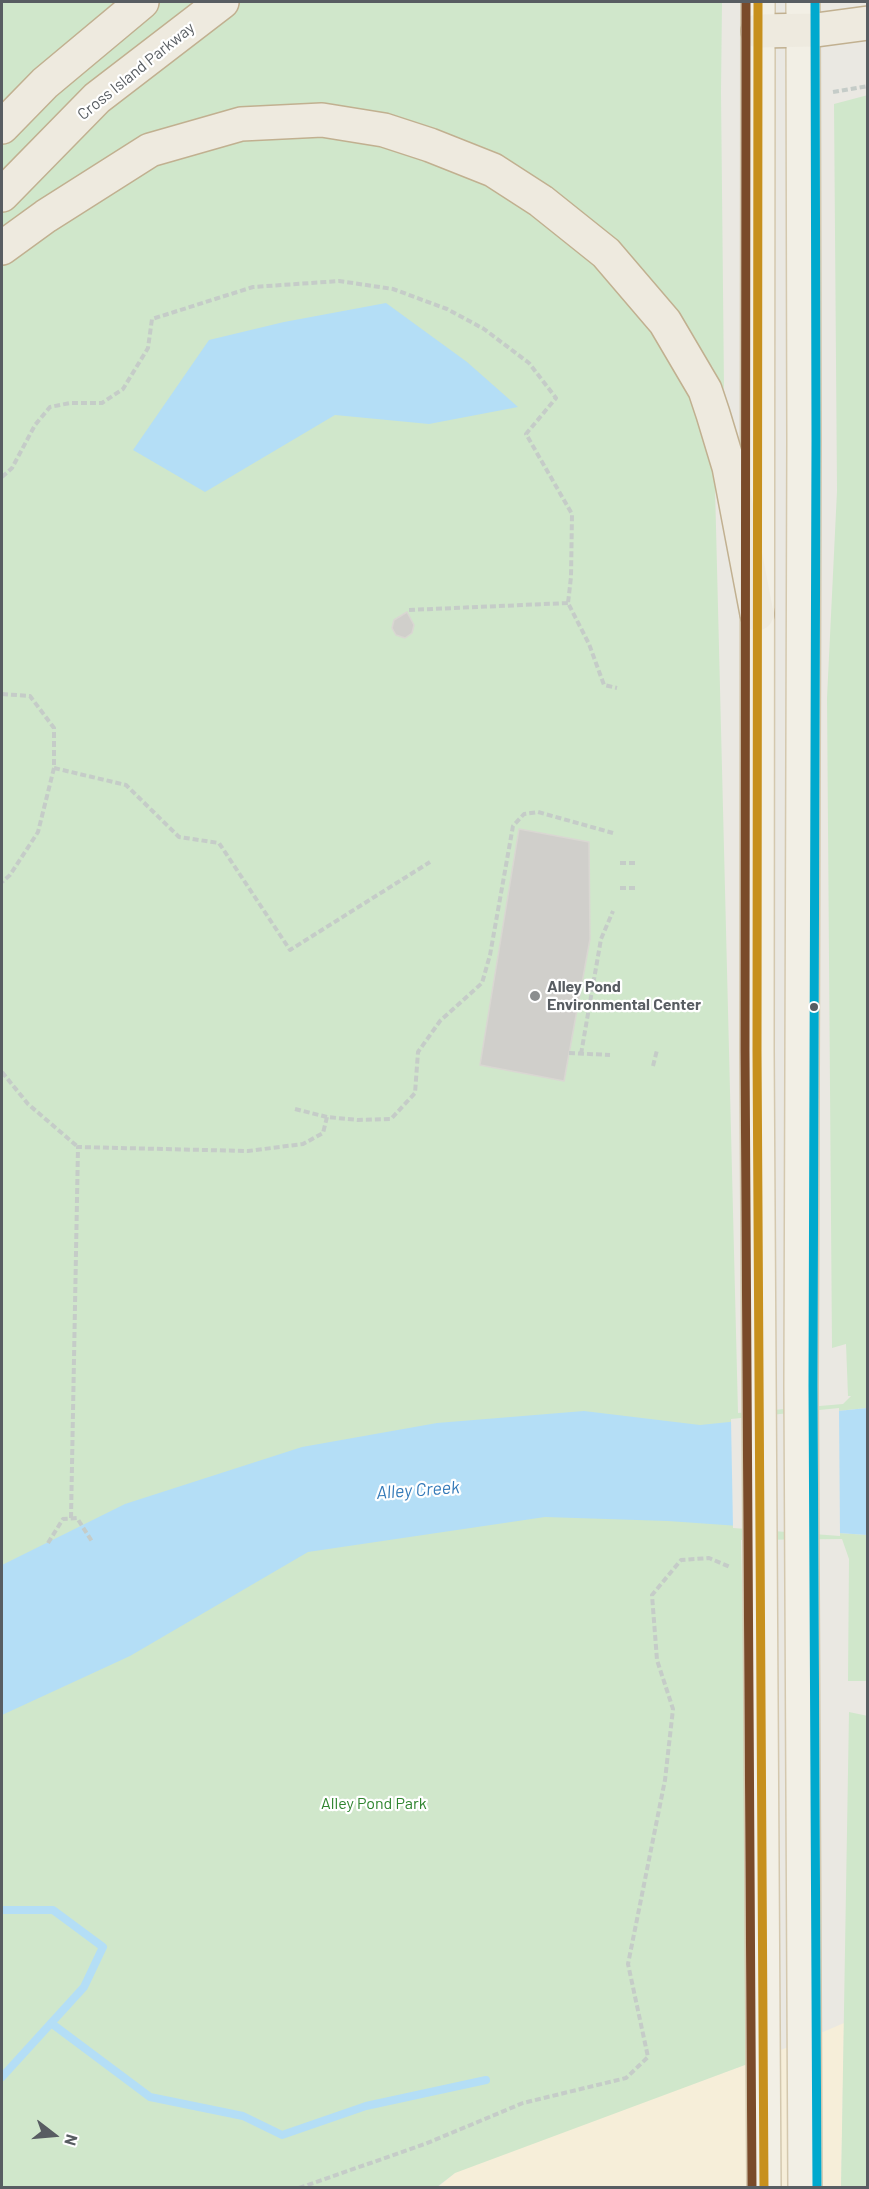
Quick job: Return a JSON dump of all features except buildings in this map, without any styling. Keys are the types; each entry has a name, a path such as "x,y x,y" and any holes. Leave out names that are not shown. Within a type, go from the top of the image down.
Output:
{"highway":[{"path":"2,127 45,83 142,2"},
{"name":"Cross Island Parkway","path":"2,195 97,98 222,2"},
{"path":"758,16 803,16 867,23"},
{"path":"2,248 46,216 150,150 241,124 322,120 384,130 493,170 541,201 606,253 665,322 705,390 713,414 729,467 757,614"}],"main road":[{"path":"758,16 757,1050 760,1386 749,1559 764,2187"},
{"path":"803,16 801,1385 805,2187"}],"path":[{"path":"835,92 867,86"},
{"path":"2,477 12,468 35,425 50,407 70,403 102,402 123,389 148,348 152,319 254,287 339,281 393,289 447,309 484,329 529,363 556,398 526,434 572,514 571,577 568,603 589,644 604,685 617,688"},
{"path":"409,610 568,603"},
{"path":"2,694 30,696 54,728 54,768 38,832 10,875 2,882"},
{"path":"54,768 126,785 179,837 219,843 290,950 430,862"},
{"path":"295,1108 327,1117 358,1120 391,1119 415,1093 418,1052 440,1021 482,983 490,955 513,826 524,814 537,812 613,833"},
{"path":"620,863 635,863"},
{"path":"620,888 636,888"},
{"path":"581,1054 601,939 613,911"},
{"path":"652,1066 657,1050"},
{"path":"569,1053 610,1055"},
{"path":"2,1072 28,1104 78,1147 248,1151 303,1144 322,1133 327,1117"},
{"path":"71,1518 78,1147"},
{"path":"48,1543 63,1519 77,1518 93,1543"},
{"path":"299,2187 425,2144 523,2103 626,2078 648,2057 628,1964 665,1780 673,1709 657,1660 652,1595 681,1560 709,1558 731,1567 749,1559"}],"shaded area":[{"path":"844,2023 841,2187 437,2188 462,2167 753,2062"}],"green space":[{"name":"Alley Pond Park","path":"2,2 722,2 724,389 712,366 738,1413 843,1404 851,1396 848,1396 846,1344 832,1348 827,698 837,491 834,104 868,95 867,1408 739,1421 741,1526 867,1535 867,1681 848,1681 849,1559 842,1539 741,1540 753,2062 455,2173 437,2187 2,2188"},
{"path":"849,1712 868,1716 867,2188 841,2187"}],"water":[{"path":"386,303 467,362 518,407 429,424 335,415 205,492 133,450 209,340 284,322"},
{"name":"Alley Creek","path":"867,1408 867,1535 668,1521 545,1517 308,1552 130,1656 2,1715 2,1565 125,1504 302,1447 437,1423 584,1411 700,1425"}],"pier":[{"path":"839,1408 840,1536 733,1528 731,1419"}],"waterway":[{"path":"2,1910 53,1910 103,1947 84,1987 2,2077"},
{"path":"51,2023 150,2097 243,2116 282,2135 366,2106 486,2080"}],"transit line":[{"path":"746,2 745,1050 752,2188"},
{"path":"758,2 757,1050 764,2188"},
{"path":"815,2 813,1385 817,2188"}],"place":[{"name":"Alley Pond Environmental Center","path":"535,996"}]}
